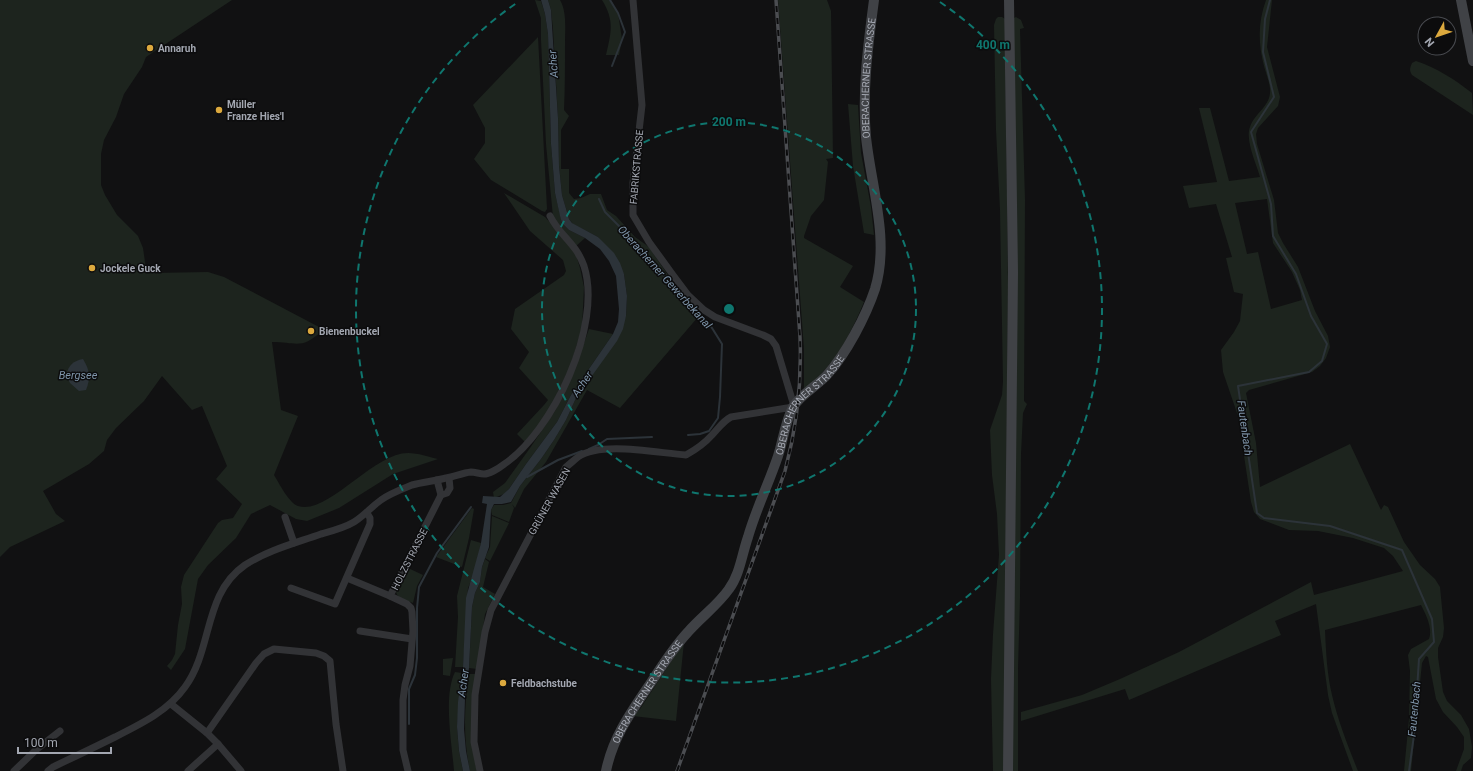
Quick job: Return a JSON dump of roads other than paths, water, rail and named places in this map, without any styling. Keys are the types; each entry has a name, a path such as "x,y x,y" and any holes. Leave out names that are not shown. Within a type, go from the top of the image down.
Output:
{"street":[{"name":"FABRIKSTRASSE","path":"633,0 642,105 633,183 633,215 649,242 673,275 688,295 704,310 715,317 763,334 771,339 776,346 794,406"},
{"name":"OBERACHERNER STRASSE","path":"606,771 612,746 621,728 666,660 687,633 721,599 734,582 751,527 778,456 794,406 836,365 868,305 878,275 881,236 866,135 865,85 874,0"},
{"path":"1008,771 1013,280 1009,0"},
{"path":"1461,0 1473,62"},
{"path":"48,771 53,767 129,730 156,715 171,704 186,686 199,660 213,610 224,586 246,565 268,552 338,529 354,522 382,499 400,490 414,485 472,472 486,474 504,465 528,443 546,420 558,399 573,366 585,330 587,282 584,267 576,248 554,224 550,216"},
{"name":"GRÜNER WASEN","path":"480,771 474,742 475,695 485,632 491,610 566,468 578,456 595,450 623,449 686,455 712,436 727,418 731,416 794,406"},
{"name":"HOLZSTRASSE","path":"408,771 403,750 403,700 410,666 412,639 411,608 407,604 390,596 441,495 447,493 450,488 448,478"},
{"path":"437,480 441,495"},
{"path":"291,588 335,604 370,524 370,518 367,512"},
{"path":"285,517 294,543"},
{"path":"347,578 390,596"},
{"path":"360,631 412,639"},
{"path":"207,733 256,663 264,654 274,649 316,653 324,656 330,661 336,724 343,771"},
{"path":"171,704 207,733 242,771"},
{"path":"14,771 40,746 60,731"},
{"path":"188,771 218,744"}],"water":[{"name":"Acher","path":"541,0 548,0 551,10 558,118 559,166 562,195 569,219 572,223 598,237 614,253 620,263 624,274 627,296 626,316 623,329 617,341 576,398 566,420 541,459 520,486 511,502 494,504 491,510 489,547 482,567 480,582 475,593 472,607 464,729 470,771 463,771 459,751 457,727 458,702 463,667 466,598 481,543 487,504 482,503 483,496 500,497 509,489 557,422 571,395 613,334 618,322 619,309 616,276 609,261 600,249 585,238 569,230 562,223 560,216 555,193 551,144 548,34"},
{"name":"Bergsee","path":"83,359 87,367 89,381 86,390 79,391 70,383 66,375 72,364"}],"waterway":[{"name":"Oberacherner Gewerbekanal","path":"610,0 618,13 625,32 612,66"},
{"name":"Fautenbach","path":"1270,0 1265,19 1263,52 1274,97 1251,132 1271,204 1273,236 1296,274 1311,316 1327,344 1322,361 1309,372 1238,386 1257,513 1264,518 1330,526 1402,550 1432,619 1434,642 1419,659 1414,735 1409,771"},
{"name":"Oberacherner Gewerbekanal","path":"599,199 605,212 662,273 678,295 696,310 712,328 722,344 718,418 709,431 700,434 688,435"},
{"name":"Oberacherner Gewerbekanal","path":"589,449 607,439 652,437"},
{"name":"Oberacherner Gewerbekanal","path":"527,477 558,460 582,451"},
{"path":"409,724 409,689 415,675 417,658 417,608 419,587 437,553 471,507"}],"railway":[{"path":"677,771 785,471 796,421 800,371 800,337 776,0"}],"place":[{"name":"Annaruh","path":"150,48"},
{"name":"Müller Franze Hies'l","path":"219,110"},
{"name":"Jockele Guck","path":"92,268"},
{"name":"Bienenbuckel","path":"311,331"},
{"name":"Feldbachstube","path":"503,683"}]}
